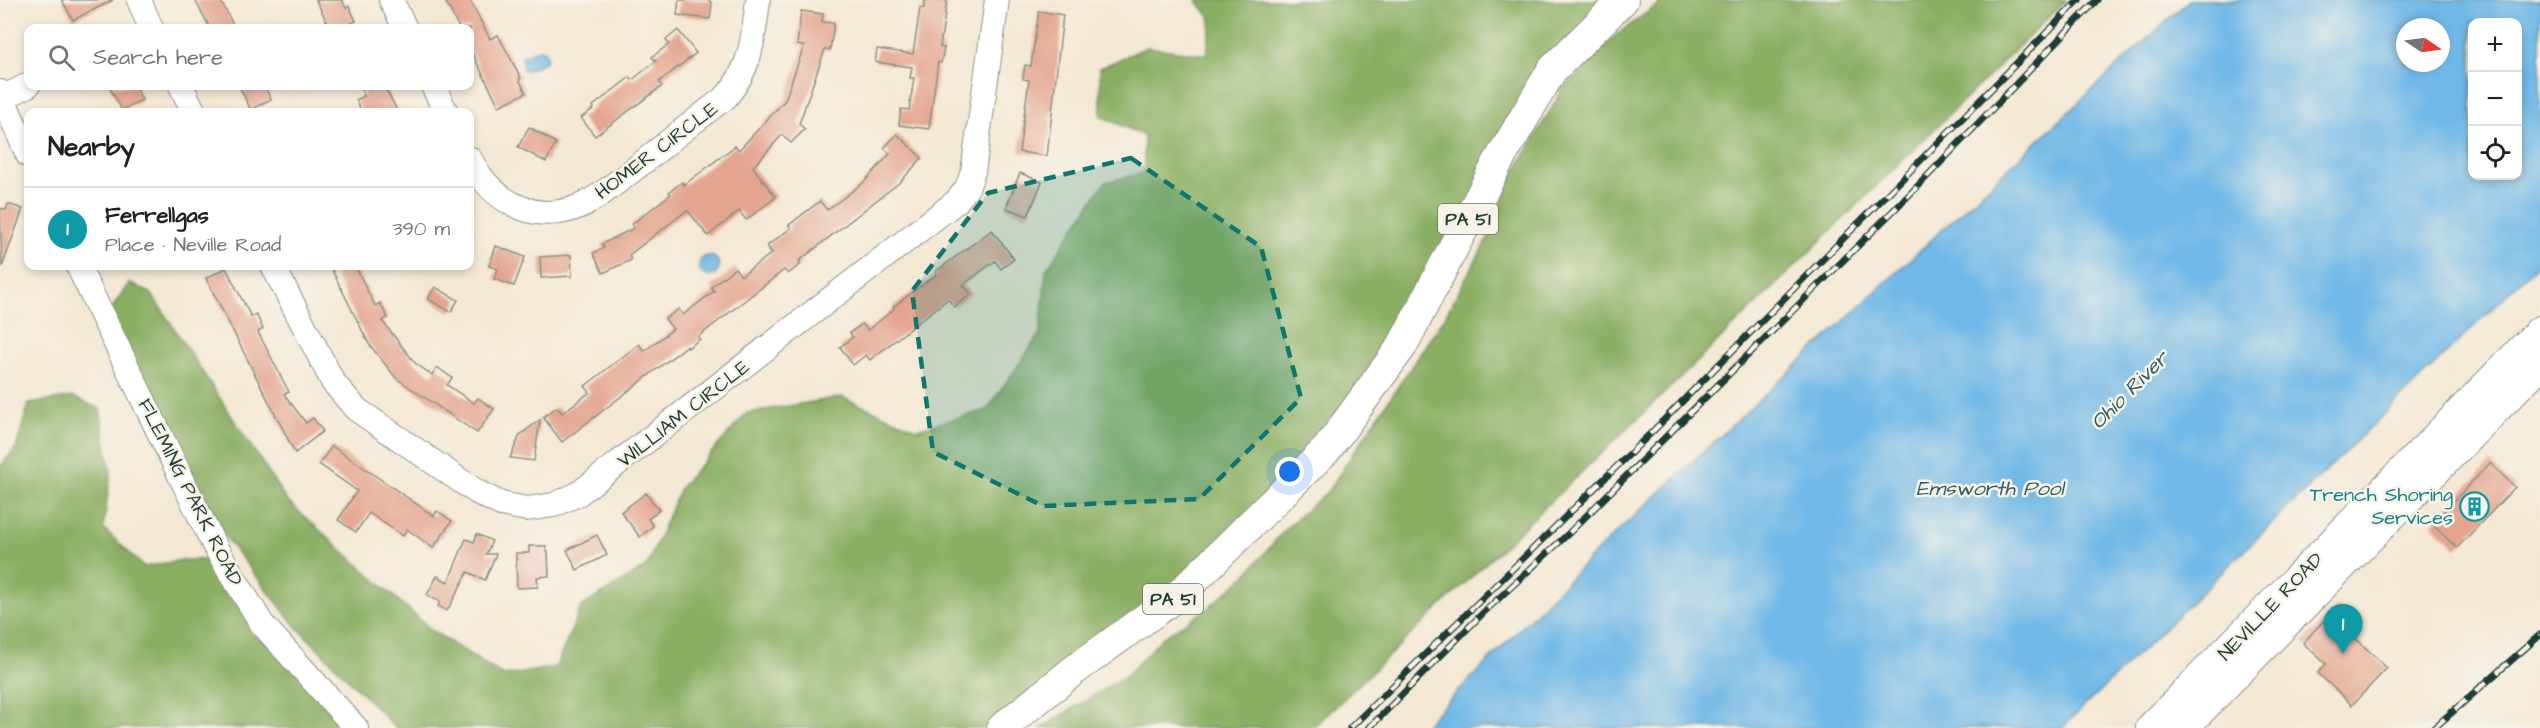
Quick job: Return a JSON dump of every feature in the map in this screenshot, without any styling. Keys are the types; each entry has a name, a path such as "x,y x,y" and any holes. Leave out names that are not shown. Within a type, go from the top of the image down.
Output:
{"main road":[{"name":"PA 51","path":"1002,728 1073,671 1182,592 1327,449 1402,346 1498,162 1552,70 1623,0"},
{"name":"NEVILLE ROAD","path":"2151,728 2540,331"},
{"name":"NEVILLE ROAD","path":"2183,728 2540,364"}],"street":[{"path":"139,0 146,24"},
{"path":"391,0 403,24"},
{"name":"HOMER CIRCLE","path":"474,165 485,183 500,198 518,208 539,212 563,211 591,201 726,97 738,83 748,60 758,0"},
{"name":"WILLIAM CIRCLE","path":"275,270 333,382 356,409 477,492 501,504 527,509 554,505 578,494 957,201 967,188 973,172 997,0"},
{"path":"24,87 1,98 24,147"},
{"path":"183,90 192,108"},
{"path":"435,90 444,108"},
{"name":"FLEMING PARK ROAD","path":"82,274 214,545 262,624 356,728"}],"highlighted area":[{"path":"1131,158 1261,247 1301,398 1199,499 1043,506 933,452 912,291 988,193"}],"green space":[{"path":"1196,0 1617,0 1548,61 1396,343 1323,446 1179,588 997,728 396,728 294,624 203,509 106,317 129,283 151,293 287,501 434,632 504,676 556,667 581,607 647,566 680,488 747,413 842,397 917,429 987,410 1040,334 1046,270 1105,182 1144,173 1144,136 1101,116 1100,68 1147,47 1207,55 1211,19"},
{"path":"1664,0 2066,0 1698,361 1313,728 1041,728 1127,675 1163,637 1206,610 1245,576 1287,527 1328,491 1444,318 1492,231 1508,184 1562,90 1615,36"},
{"path":"73,397 100,409 111,473 103,528 144,567 182,560 220,560 351,728 0,728 0,467 16,448 29,404"}],"water":[{"name":"Emsworth Pool","path":"2189,0 2540,0 2540,262 2062,728 1422,728 1600,548"},
{"path":"539,49 544,50 547,56 546,61 526,71 523,70 522,57"},
{"path":"709,256 716,259 719,266 716,273 709,276 702,273 699,266 702,259"}],"building":[{"path":"62,0 113,0 73,20"},
{"path":"195,0 220,0 233,24 208,24"},
{"path":"316,0 342,0 346,8 349,6 356,21 350,24 328,24"},
{"path":"445,0 470,0 490,39 498,35 521,78 519,79 526,93 499,106 474,57 474,24 457,24"},
{"path":"679,0 709,0 712,3 710,19 677,15"},
{"path":"925,0 947,0 940,47 944,48 941,63 938,62 929,129 899,125 901,109 909,110 914,78 910,78 912,67 875,62 877,49 913,54 920,8 924,8"},
{"path":"801,11 823,14 822,22 834,23 830,50 825,49 799,124 805,129 791,143 782,135 753,167 776,197 746,220 739,211 708,236 688,211 685,212 629,255 631,260 603,273 593,253 604,248 602,244 634,228 632,224 671,194 669,192 682,182 684,185 735,146 739,150 785,100 804,46 797,45"},
{"path":"1039,11 1063,15 1047,156 1019,152 1029,80 1023,79 1025,65 1031,66"},
{"path":"678,30 696,53 659,82 662,86 595,136 581,118 630,77 632,80 656,61 652,57 669,44 666,40"},
{"path":"111,90 137,90 142,100 126,108 121,108"},
{"path":"241,90 266,90 271,99 255,108 250,108"},
{"path":"361,90 386,90 396,108 360,108 356,100 364,96"},
{"path":"529,127 556,143 546,162 518,147"},
{"path":"897,134 922,158 900,182 799,261 801,264 788,274 784,270 698,337 700,339 688,348 687,346 562,442 543,417 557,407 562,413 590,392 585,386 639,344 644,351 673,329 665,319 679,309 683,315 714,291 711,287 735,268 741,276 772,253 767,246 791,228 789,225 820,201 827,210 863,183 890,154 884,148"},
{"path":"1020,173 1042,182 1028,216 1006,208"},
{"path":"8,204 23,209 2,267 0,208 6,210"},
{"path":"992,230 1014,259 1001,269 995,261 963,285 971,294 954,307 948,299 870,360 866,355 853,365 840,347 853,337 850,333 862,324 868,330 894,309 893,307 937,274 935,272"},
{"path":"496,246 525,257 514,286 494,279 498,269 489,266"},
{"path":"571,255 572,276 541,278 540,257"},
{"path":"227,270 251,317 256,314 263,329 258,332 289,392 284,394 306,423 313,418 323,431 295,453 206,278"},
{"path":"332,270 357,270 375,306 380,303 388,318 382,321 415,363 432,375 437,367 452,378 447,385 474,403 478,398 494,409 477,433 396,378 369,344"},
{"path":"435,287 458,300 451,312 428,299"},
{"path":"540,420 534,461 510,458 520,435"},
{"path":"332,446 434,516 437,511 452,521 433,548 407,529 403,536 369,513 356,532 338,520 357,491 319,464"},
{"name":"Trench Shoring Services","path":"2490,463 2515,487 2457,548 2432,524"},
{"path":"646,493 659,510 648,519 653,526 640,537 621,512"},
{"path":"477,534 492,541 486,554 496,554 485,580 468,572 447,611 438,606 440,602 427,595 437,576 448,582 466,539 474,542"},
{"path":"597,535 607,555 577,570 567,550"},
{"path":"529,546 546,546 549,576 537,577 538,587 517,588 516,553 529,553"},
{"path":"2337,606 2360,628 2353,636 2387,668 2352,705 2318,673 2326,664 2303,643"}],"railway":[{"path":"1350,728 1652,432 2079,0"},
{"path":"1369,728 1912,192 2097,0"},
{"path":"2434,728 2540,635"}],"place":[{"name":"Trench Shoring Services","path":"2474,506"},
{"name":"Ferrellgas","path":"2343,654"}],"water label":[{"name":"Ohio River","path":"2129,390"}]}
